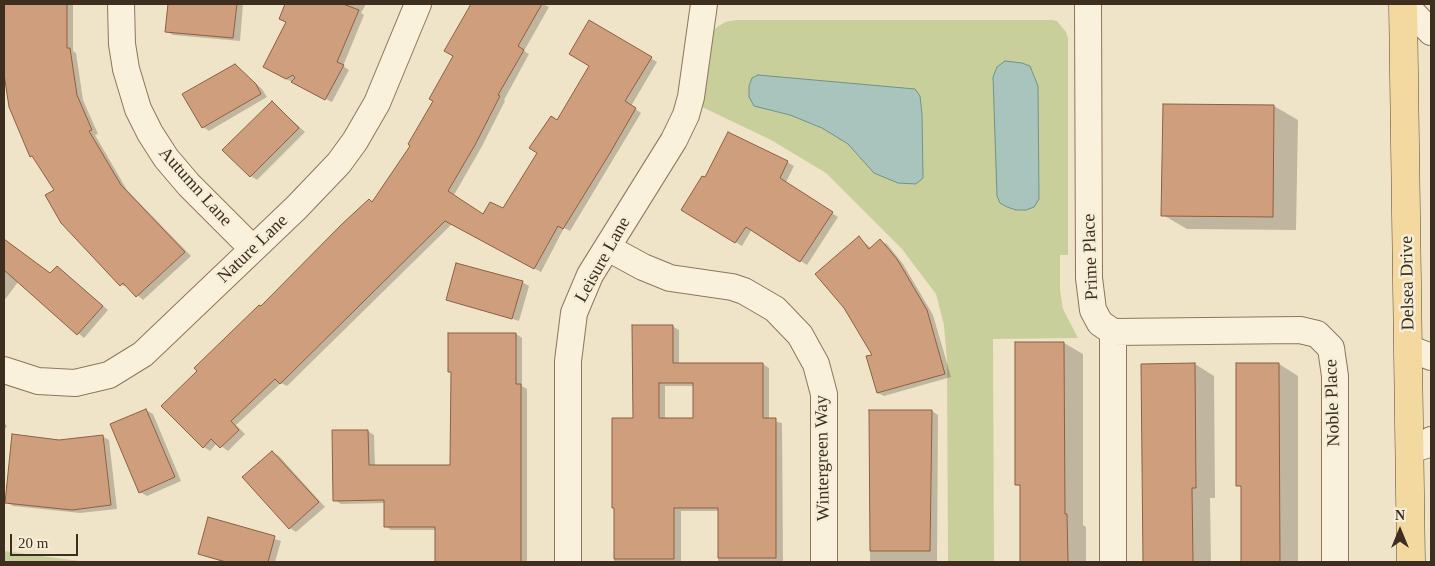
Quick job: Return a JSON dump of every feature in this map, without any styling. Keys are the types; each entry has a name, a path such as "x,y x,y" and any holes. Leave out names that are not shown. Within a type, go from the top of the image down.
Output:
{"main road":[{"name":"Delsea Drive","path":"1404,4 1426,354 1421,445 1411,562"}],"street":[{"name":"Autumn Lane","path":"121,4 124,62 133,95 150,133 166,158 189,186 253,248"},
{"name":"Nature Lane","path":"4,370 38,381 62,383 88,381 110,375 144,354 329,174 355,141 383,91 418,4"},
{"name":"Leisure Lane","path":"568,562 569,341 580,296 674,140 686,115 692,96 704,4"},
{"name":"Prime Place","path":"1088,4 1090,294 1092,310 1100,323 1113,332"},
{"path":"1404,4 1431,32"},
{"name":"Wintergreen Way","path":"608,248 643,267 670,278 732,287 744,291 765,302 784,316 800,335 816,364 824,394 824,562"},
{"name":"Noble Place","path":"1113,332 1300,330 1317,334 1331,348 1335,376 1334,562"},
{"path":"1113,332 1113,562"}],"green space":[{"path":"736,20 1052,20 1057,21 1066,32 1068,38 1068,255 1060,255 1060,290 1063,309 1078,338 993,339 994,562 948,562 947,362 944,325 936,294 902,249 826,173 771,140 698,105 713,30 725,22"},
{"path":"4,551 87,562 4,562"}],"water":[{"path":"1005,61 1030,66 1038,86 1039,199 1034,207 1026,210 1016,210 1007,207 1000,203 997,196 993,77 997,67"},
{"path":"758,75 915,89 920,96 922,114 923,178 916,184 898,183 874,173 848,144 822,128 790,115 754,106 749,97 749,86 752,78"}],"building":[{"path":"4,4 67,4 67,48 70,48 77,95 92,130 89,131 121,185 185,252 136,297 123,283 120,286 61,223 45,195 54,190 32,156 30,157 9,107 4,74"},
{"path":"168,4 237,4 233,38 165,32"},
{"path":"285,4 343,4 359,10 337,62 344,65 325,100 291,82 295,78 293,75 286,79 263,67 286,22 279,19"},
{"path":"471,4 542,4 518,46 524,50 498,95 500,96 475,145 448,191 483,214 490,202 503,208 537,153 529,148 551,116 557,120 589,66 569,54 589,20 652,57 625,101 636,108 610,153 563,229 558,226 534,269 445,221 280,384 275,379 231,421 239,430 220,448 211,439 203,448 161,406 197,371 194,368 259,305 261,306 342,224 369,199 372,202 410,146 408,144 433,101 429,99 453,56 444,51"},
{"path":"235,64 256,84 261,94 202,128 182,94"},
{"path":"272,101 299,128 250,177 222,150"},
{"path":"1163,104 1274,105 1273,217 1161,216"},
{"path":"728,132 788,161 780,178 833,212 800,262 746,227 735,243 681,210 702,176 705,177"},
{"path":"859,236 869,249 880,239 897,259 927,310 945,374 877,393 866,356 872,355 844,308 815,274"},
{"path":"4,239 50,273 57,266 103,306 77,335 4,270"},
{"path":"456,263 523,281 512,319 446,300"},
{"path":"632,325 673,325 673,363 763,363 763,418 776,418 776,558 718,558 718,508 674,508 674,559 614,559 612,418 633,418","holes":["659,383 693,383 693,418 659,418"]},
{"path":"448,333 516,333 516,384 521,384 521,562 435,562 435,527 384,527 384,500 333,501 332,430 368,430 369,465 450,465 451,372 448,372"},
{"path":"1015,342 1064,342 1065,514 1067,514 1068,562 1020,562 1020,485 1015,485"},
{"path":"1195,363 1196,488 1192,488 1193,562 1143,562 1141,364"},
{"path":"1236,363 1279,363 1280,562 1241,562 1241,486 1236,486"},
{"path":"146,409 175,477 139,493 110,424"},
{"path":"869,410 932,410 930,551 870,551"},
{"path":"12,434 59,440 103,435 111,505 72,510 5,503"},
{"path":"272,451 319,502 289,529 242,477"},
{"path":"208,517 275,536 268,562 226,562 198,554"}]}
